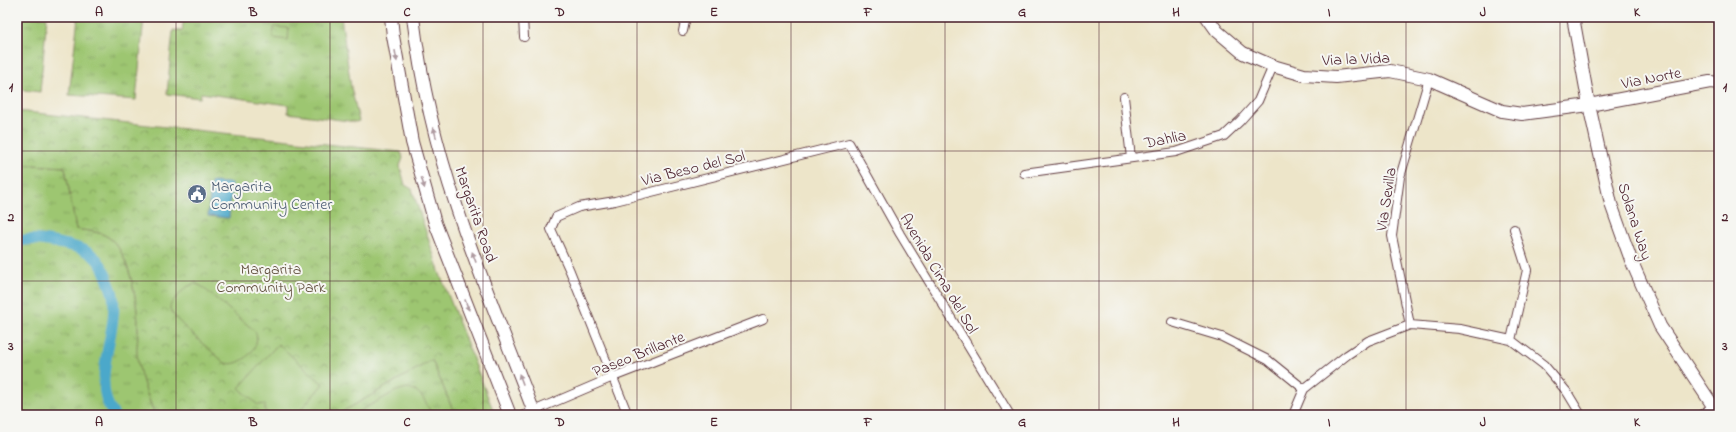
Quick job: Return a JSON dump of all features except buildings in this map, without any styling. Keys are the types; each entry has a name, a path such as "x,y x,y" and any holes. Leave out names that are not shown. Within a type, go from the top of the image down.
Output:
{"street":[{"path":"391,17 394,43 412,142 435,223 510,415"},
{"name":"Margarita Road","path":"413,17 429,108 455,201 531,414"},
{"path":"524,17 524,37"},
{"path":"683,31 686,17"},
{"name":"Via la Vida","path":"1207,17 1217,31 1243,53 1273,66 1304,75 1336,77 1390,71 1429,79 1502,112 1522,114 1589,105"},
{"name":"Solana Way","path":"1573,17 1589,105 1611,204 1631,260 1660,326 1716,411"},
{"name":"Dahlia","path":"1024,173 1176,152 1224,136 1258,101 1273,66"},
{"name":"Via Sevilla","path":"1410,325 1392,236 1400,177 1429,79"},
{"name":"Via Norte","path":"1589,105 1710,82 1719,83"},
{"path":"1124,97 1131,158"},
{"name":"Via Beso del Sol","path":"613,377 570,271 551,229 556,218 579,207 615,201 849,143"},
{"name":"Avenida Cima del Sol","path":"849,143 900,234 1010,415"},
{"path":"1512,340 1526,270 1514,229"},
{"name":"Paseo Brillante","path":"531,414 613,377 763,319"},
{"path":"1172,322 1222,337 1268,360 1304,389"},
{"path":"1293,415 1304,389 1347,355 1368,341 1410,325 1460,329 1512,340 1544,365 1567,392 1581,415"},
{"path":"613,377 628,415"},
{"path":"1701,415 1716,411"}],"green space":[{"path":"17,17 47,17 40,92 17,89"},
{"path":"78,17 144,17 136,100 69,95"},
{"path":"184,17 341,17 351,87 359,121 356,122 288,113 288,105 201,93 200,98 167,94 173,30 182,31"},
{"path":"274,27 289,28 288,40 273,38"},
{"name":"Margarita Community Park","path":"17,111 401,152 403,158 400,166 405,185 412,189 440,274 495,415 455,415 432,360 337,415 155,415 144,386 138,364 136,302 134,289 126,264 115,243 108,237 97,232 76,229 65,167 17,164"},
{"path":"17,164 65,167 76,229 97,232 108,237 115,243 121,253 134,289 138,327 137,353 145,387 155,415 17,415"},
{"path":"196,284 201,286 255,331 257,337 256,343 249,355 244,359 231,364 225,363 185,327 172,313 170,308 173,301 190,285"},
{"path":"278,344 323,384 296,415 270,415 265,411 265,404 258,405 239,388"},
{"path":"432,360 455,415 337,415"},
{"path":"407,388 416,391 422,397 432,415 353,415 396,391"}],"water":[{"path":"211,182 232,183 229,218 208,216"}],"waterway":[{"path":"17,242 23,240 36,240 68,245 88,252 101,265 113,295 114,310 106,356 104,387 107,402 114,415"}],"place":[{"name":"Margarita Community Center","path":"197,194"}]}
